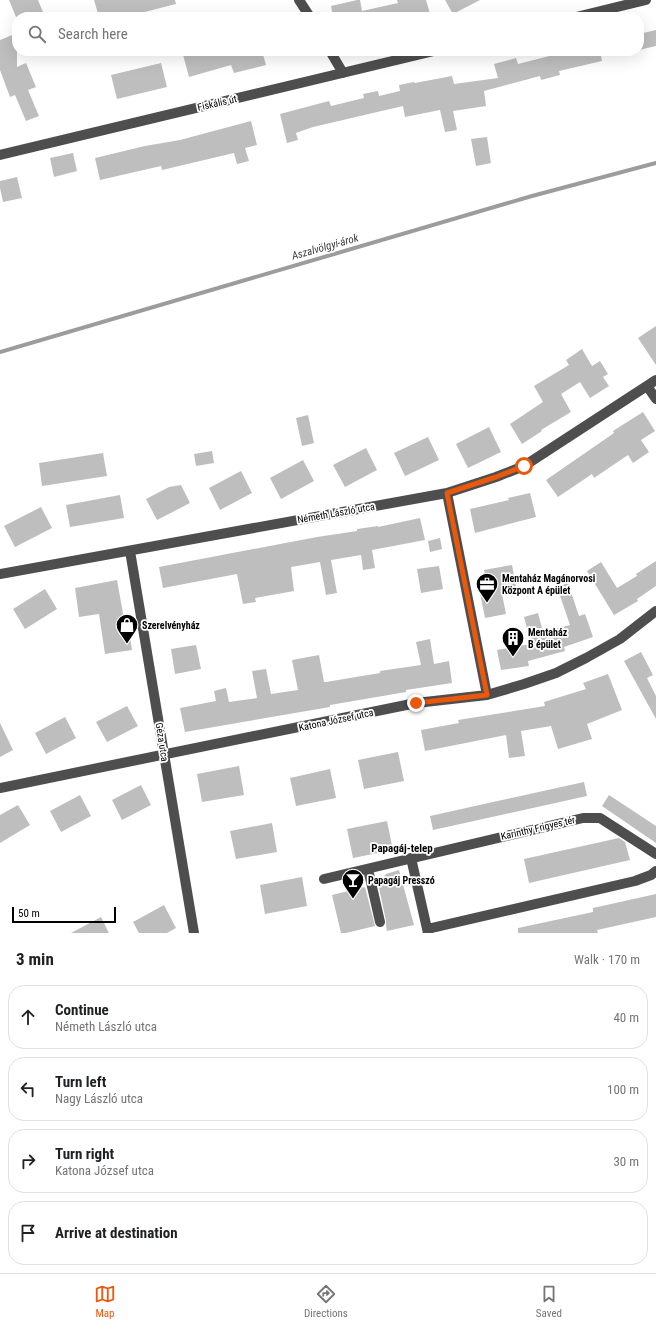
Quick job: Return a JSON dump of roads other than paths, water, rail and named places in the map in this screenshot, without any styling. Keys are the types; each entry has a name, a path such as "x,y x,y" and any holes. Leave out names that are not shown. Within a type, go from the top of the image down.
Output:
{"street":[{"path":"299,0 307,12"},
{"path":"597,12 646,0"},
{"path":"333,56 343,73"},
{"name":"Fiskális út","path":"0,155 413,56"},
{"name":"Németh László utca","path":"0,574 447,493 524,466 656,380"},
{"path":"647,386 656,399"},
{"path":"447,493 487,695"},
{"name":"Géza utca","path":"130,551 194,933"},
{"name":"Katona József utca","path":"0,788 416,703 487,695 556,673 620,639 656,611"},
{"name":"Karinthy Frigyes tér","path":"324,879 583,818 600,818 656,854"},
{"path":"411,858 428,931 636,881 651,875 656,871"},
{"path":"368,869 380,922"}],"waterway":[{"name":"Aszalvölgyi-árok","path":"0,352 532,196 656,163"}],"place":[{"name":"Mentaház Magánorvosi Központ A épület","path":"487,604"},
{"name":"Szerelvényház","path":"127,644"},
{"name":"Mentaház B épület","path":"513,658"},
{"name":"Papagáj Presszó","path":"353,900"}],"district":[{"name":"Papagáj-telep","path":"402,848"}]}
